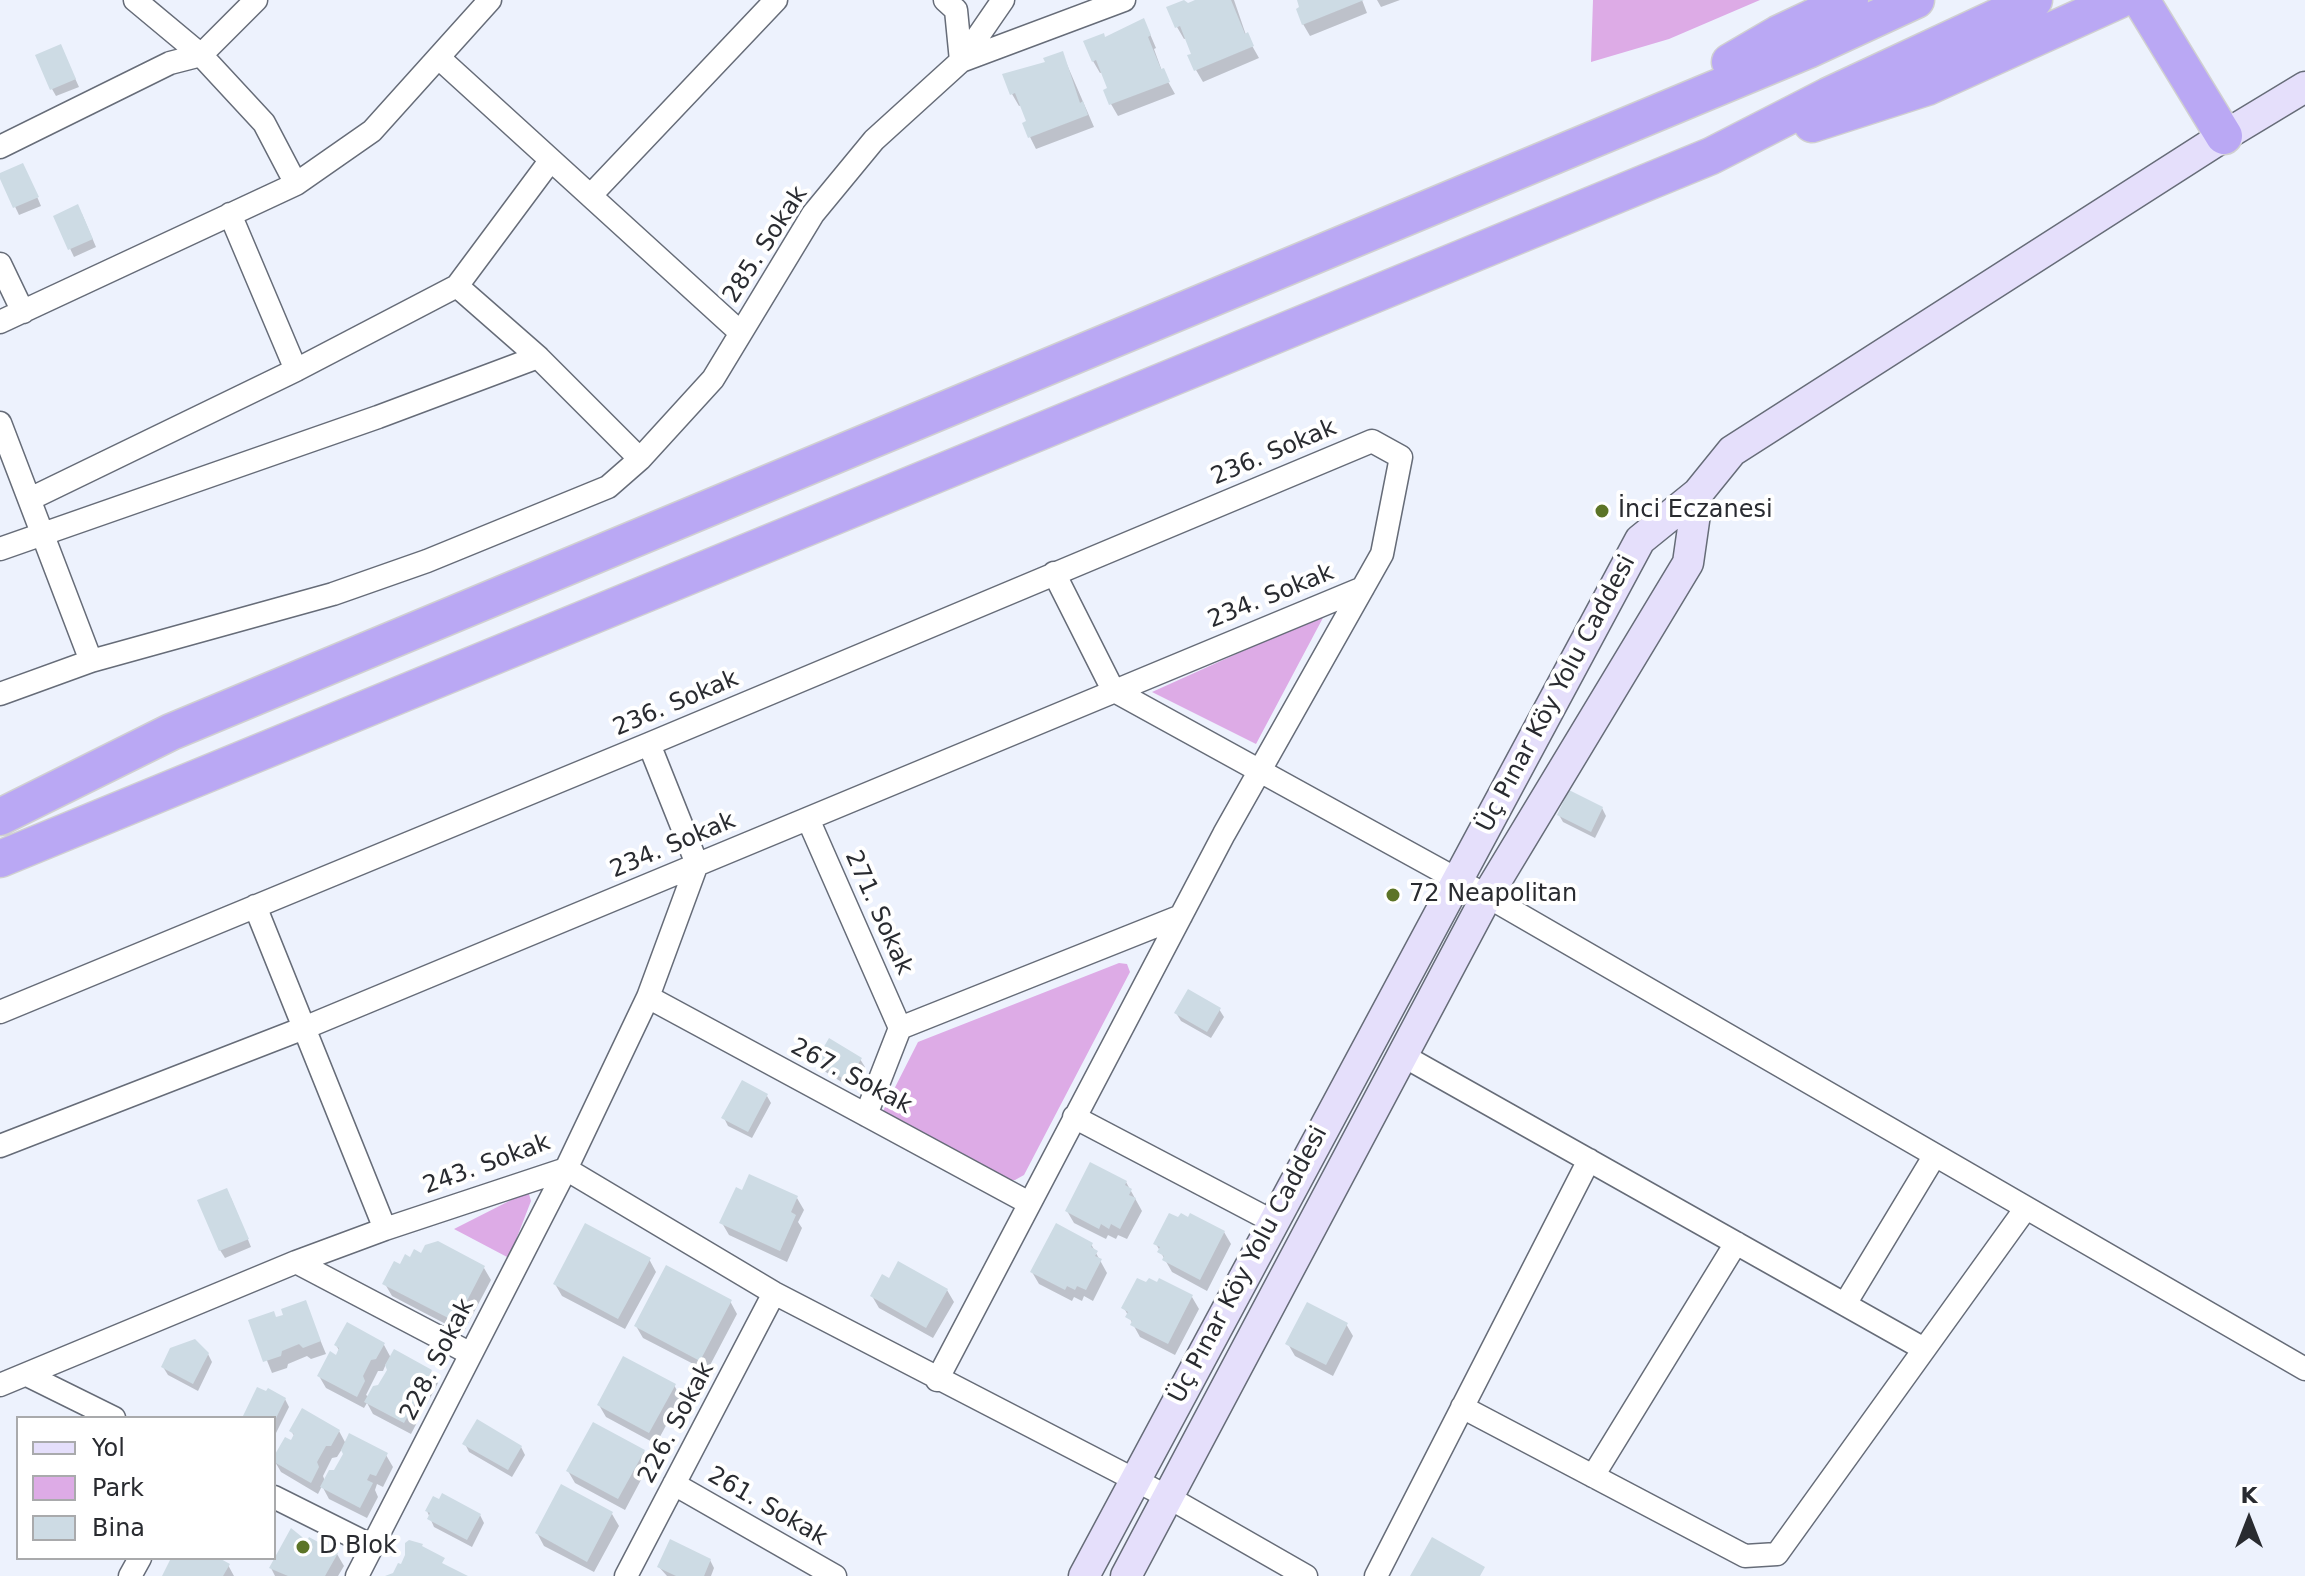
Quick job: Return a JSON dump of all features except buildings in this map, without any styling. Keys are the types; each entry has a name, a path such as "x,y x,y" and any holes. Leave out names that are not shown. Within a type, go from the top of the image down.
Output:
{"highway":[{"path":"1608,133 1778,34 1850,0"},
{"path":"0,794 171,732 1808,50 1916,0"},
{"path":"1711,156 1828,96 2034,0"},
{"path":"0,859 1711,156 1927,87 2119,0"},
{"path":"2141,0 2224,136"},
{"path":"0,817 171,732"}],"main road":[{"path":"1698,493 1732,451 2305,87"},
{"name":"Üç Pınar Köy Yolu Caddesi","path":"1084,1576 1640,540 1698,493"},
{"name":"Üç Pınar Köy Yolu Caddesi","path":"1126,1576 1487,896 1688,563 1698,493"}],"street":[{"path":"135,0 201,55 264,123 296,184"},
{"path":"0,147 170,63 201,55 256,0"},
{"path":"0,322 296,184 372,131 490,0"},
{"path":"591,195 776,0"},
{"path":"945,0 956,10 961,61 1124,0"},
{"name":"285. Sokak","path":"0,694 91,661 333,594 427,561 608,487 640,459 713,379 813,214 874,140 961,61 1003,0"},
{"path":"439,58 741,333"},
{"path":"30,499 296,370 457,286 550,161"},
{"path":"230,214 296,370"},
{"path":"0,264 23,312"},
{"path":"457,286 538,357 640,459"},
{"path":"0,549 378,417 538,357"},
{"path":"0,423 91,661"},
{"name":"236. Sokak","path":"0,1012 1372,441 1401,457 1382,554 1363,588"},
{"path":"1054,573 1113,690 1487,896 2305,1369"},
{"path":"937,1380 1181,916 1363,588"},
{"name":"234. Sokak","path":"0,1146 304,1028 1363,588"},
{"path":"649,744 697,864"},
{"name":"271. Sokak","path":"808,819 900,1028"},
{"name":"243. Sokak","path":"0,1385 296,1262 566,1169 648,997 697,864"},
{"path":"255,906 385,1229"},
{"path":"866,1115 900,1028 1181,916"},
{"name":"267. Sokak","path":"648,997 1029,1203"},
{"path":"1402,1055 1924,1349"},
{"path":"1074,1117 1272,1221"},
{"path":"1845,1304 1935,1155"},
{"path":"1376,1576 1589,1160"},
{"path":"566,1169 774,1293 1168,1497 1306,1576"},
{"name":"228. Sokak","path":"357,1576 566,1169"},
{"path":"1462,1407 1745,1556 1777,1554 2026,1208"},
{"path":"1593,1476 1736,1243"},
{"path":"296,1262 471,1354"},
{"name":"226. Sokak","path":"626,1576 774,1293"},
{"path":"27,1375 110,1416"},
{"name":"261. Sokak","path":"674,1484 835,1576"},
{"path":"276,1498 372,1546"}],"green space":[{"path":"1593,0 1760,0 1669,39 1591,62"},
{"path":"1325,614 1256,744 1152,692"},
{"path":"1119,963 1127,964 1130,972 1024,1175 1007,1180 883,1111 918,1042"},
{"path":"523,1194 529,1194 531,1201 509,1258 454,1229"}],"place":[{"name":"İnci Eczanesi","path":"1602,511"},
{"name":"72 Neapolitan","path":"1393,895"},
{"name":"D Blok","path":"303,1547"}]}
